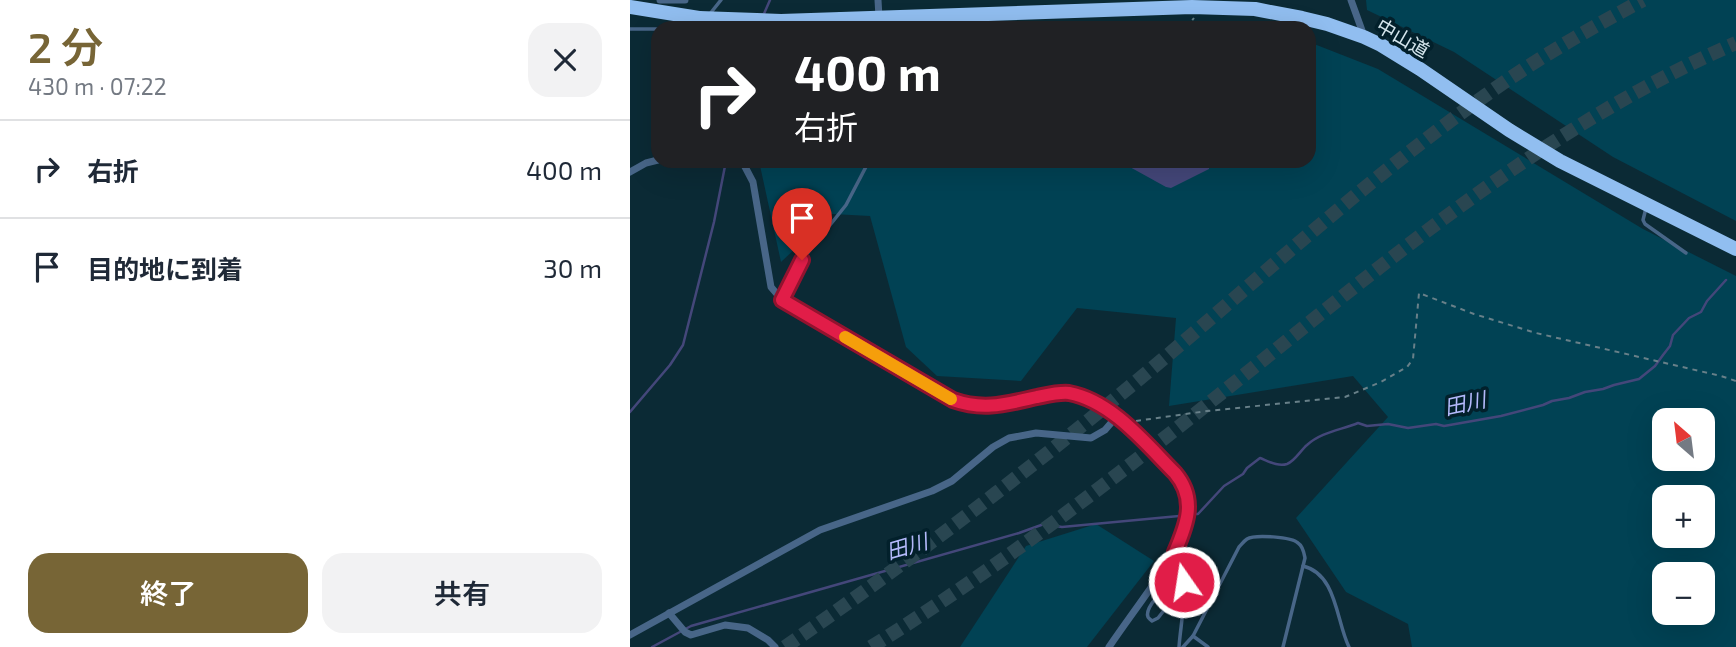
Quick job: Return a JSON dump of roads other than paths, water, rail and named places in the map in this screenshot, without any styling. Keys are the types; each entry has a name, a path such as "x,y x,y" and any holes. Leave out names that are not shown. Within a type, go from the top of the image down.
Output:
{"highway":[{"name":"中山道","path":"630,8 661,3 701,20 781,21 879,16 923,21 1220,3 1315,21"},
{"name":"中山道","path":"1316,21 1364,37 1397,54 1560,161 1736,249"}],"street":[{"path":"661,3 685,0"},
{"path":"878,0 879,16"},
{"path":"1351,0 1364,37"},
{"path":"630,172 651,162"},
{"path":"743,168 753,182 771,287 782,300 953,400 968,405 1001,405 1066,393 1088,399 1117,416 1184,483 1188,501 1187,522 1175,552 1109,647"},
{"path":"630,635 820,530 932,491 952,481 993,447 1009,438 1036,433 1091,438 1105,430 1117,416"},
{"path":"669,613 685,632 691,635 725,625 748,628 775,647"}],"lane":[{"path":"701,20 721,0"},
{"path":"630,29 651,29"},
{"path":"782,300 802,260 846,205 865,168"},
{"path":"1647,206 1643,220 1645,224 1686,253"},
{"path":"1181,647 1192,636 1239,547 1247,539 1257,536 1292,539 1298,542 1304,551 1303,566 1283,647"},
{"path":"1175,552 1181,561 1184,583 1181,647"},
{"path":"1303,566 1318,574 1334,596 1349,647"},
{"path":"1184,583 1158,618 1152,621 1147,615 1148,609 1161,592 1175,591 1184,583"},
{"path":"1192,636 1208,647"}],"waterway":[{"path":"763,16 770,0"},
{"path":"630,412 670,365 683,345 725,168"},
{"name":"田川","path":"1196,514 1224,486 1243,474 1260,458 1277,464 1287,464 1318,437 1358,423 1408,428 1436,424 1444,426 1501,416 1639,379 1655,366 1670,346 1673,335 1689,318 1701,312 1726,280"},
{"name":"田川","path":"652,647 691,626 1044,524 1062,527 1179,516"}],"tunnel":[{"path":"785,647 932,542 1075,431 1444,125 1543,57 1643,0"},
{"path":"871,647 970,582 1066,513 1367,277 1484,189 1606,110 1670,74 1736,43"}]}
